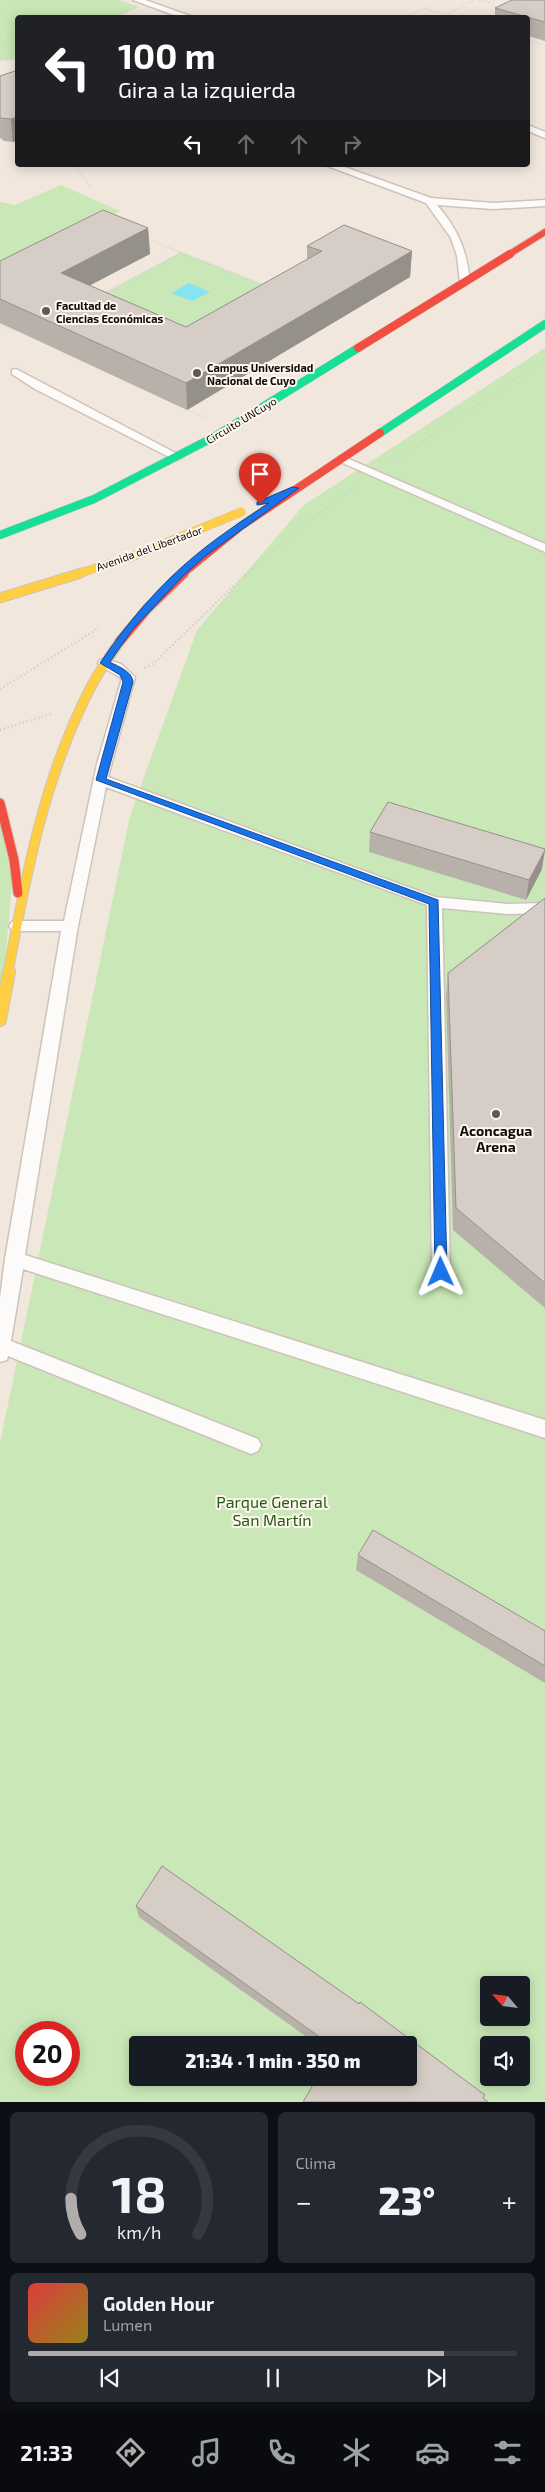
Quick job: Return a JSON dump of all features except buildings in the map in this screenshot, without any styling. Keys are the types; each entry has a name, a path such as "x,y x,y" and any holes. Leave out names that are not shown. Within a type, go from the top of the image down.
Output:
{"main road":[{"name":"Circuito UNCuyo","path":"0,535 94,499 214,437 545,232"},
{"name":"Avenida del Libertador","path":"0,1020 18,919 51,787 87,695 105,663 129,628 174,579 201,555 295,488 342,459 545,324"},
{"name":"Avenida del Libertador","path":"0,598 134,556 295,488"},
{"path":"0,804 14,860 18,919"}],"lane":[{"path":"137,0 183,15"},
{"path":"530,129 545,135"},
{"path":"336,167 429,201 493,206 545,203"},
{"path":"429,201 446,220 460,246 465,282"},
{"path":"16,372 39,387 178,457"},
{"path":"342,459 545,548"},
{"path":"105,663 116,667 128,677 101,780 70,926 14,1259 1,1350 251,1445"},
{"path":"101,780 434,902 508,909 545,908"},
{"path":"434,902 441,1272"},
{"path":"18,919 70,926"},
{"path":"14,1259 545,1429"}],"path":[{"path":"410,15 424,8 445,14 474,0"},
{"path":"479,0 489,3 495,0"},
{"path":"0,38 15,55"},
{"path":"530,41 545,45"},
{"path":"0,60 15,58"},
{"path":"76,167 92,188"},
{"path":"140,236 272,289"},
{"path":"100,295 181,252"},
{"path":"0,324 23,334"},
{"path":"128,677 154,663 218,599 310,517 545,359"},
{"path":"177,405 204,418"},
{"path":"0,689 101,627"},
{"path":"0,730 48,714 79,716"}],"green space":[{"path":"0,0 118,0 140,7 121,15 15,15 15,59 0,60"},
{"path":"61,185 120,211 0,271 0,202 15,205"},
{"path":"181,252 281,292 190,343 92,300"},
{"name":"Parque General San Martín","path":"545,348 545,2102 0,2102 0,1443 130,816 197,630 304,505"},
{"path":"0,803 14,860 0,1020"}],"water":[{"path":"189,283 210,292 192,301 171,293"}],"traffic: fast":[{"path":"380,433 545,324"},
{"path":"0,535 94,499 214,437 358,348"}],"traffic: slow":[{"path":"0,598 134,556 241,512"},
{"path":"0,1020 17,924 40,823 54,773 72,726 94,681 120,641"}],"traffic: jam":[{"path":"358,348 545,232"},
{"path":"120,641 176,579 207,552 275,502 380,433"},
{"path":"0,803 14,860 18,893"}],"place":[{"name":"Facultad de Ciencias Económicas","path":"46,311"},
{"name":"Campus Universidad Nacional de Cuyo","path":"197,373"},
{"name":"Aconcagua Arena","path":"496,1114"}],"route":[{"path":"260,504 295,488 201,555 168,585 129,628 105,663 116,667 128,677 128,682 101,780 434,902 441,1272"}]}
